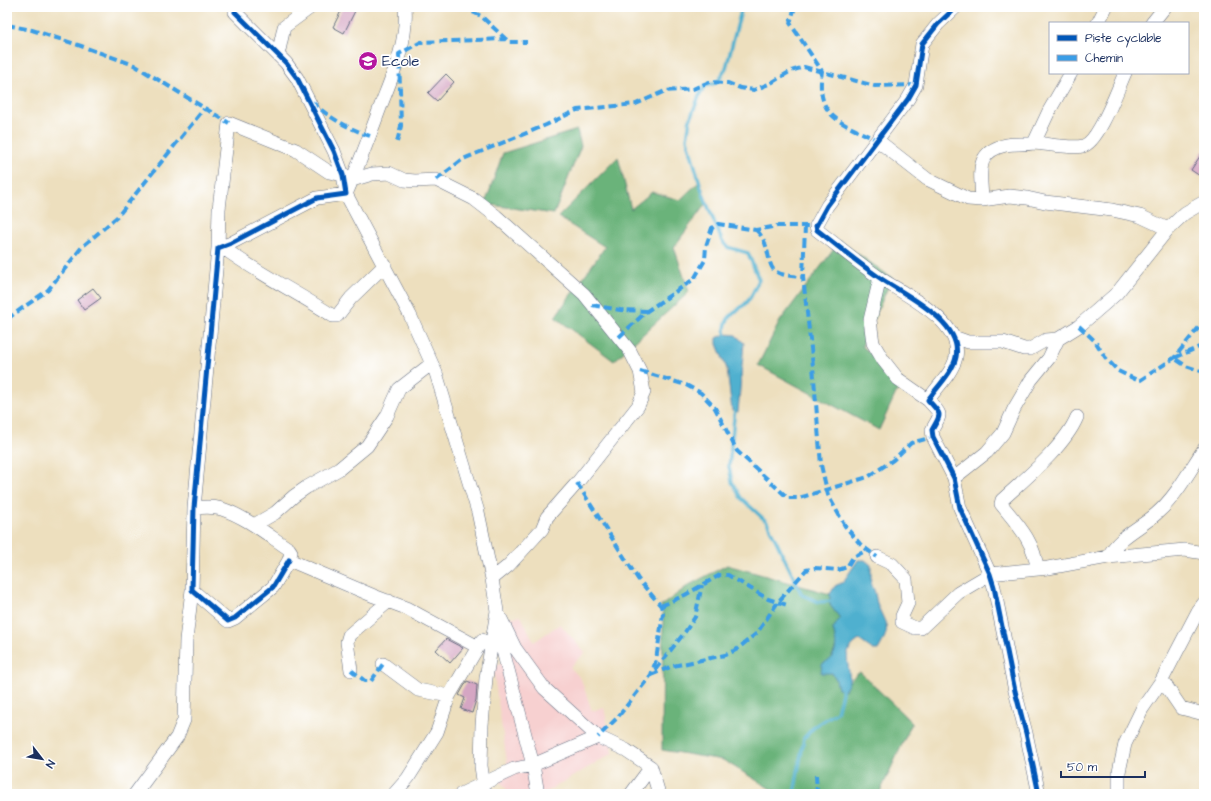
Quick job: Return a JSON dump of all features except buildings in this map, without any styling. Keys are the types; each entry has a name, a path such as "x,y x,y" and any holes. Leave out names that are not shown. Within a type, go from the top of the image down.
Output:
{"street":[{"path":"278,55 284,27 311,7"},
{"path":"405,7 406,23 399,54 348,177 346,194 410,315 431,364 447,407 478,512 492,579 496,617 533,765 538,794"},
{"path":"956,7 938,24 922,44 916,85 908,99 819,218 816,226 817,230 880,278 920,303 935,316 954,337 968,342 1003,342 1024,349 1030,349 1046,340 1058,339 1079,326 1117,293 1168,229 1185,213 1204,202"},
{"path":"1098,22 1106,7"},
{"path":"1153,22 1165,7"},
{"path":"235,12 278,55 297,78 348,177"},
{"path":"1034,143 1049,111 1070,74"},
{"path":"982,200 983,158 988,152 1006,145 1034,143 1084,146 1092,141 1100,131 1125,74"},
{"path":"135,794 177,737 184,720 186,640 192,590 194,508 220,247 219,209 229,123 296,150 329,172 348,177 388,173 404,180 415,182 436,180 474,199 496,216 584,294 630,351 640,371 644,392 638,406 582,478 547,517 542,530 508,566 492,579"},
{"path":"877,140 927,179 961,196 982,200 1010,196 1112,210 1140,216 1168,229"},
{"path":"220,247 317,198 346,194"},
{"path":"220,247 300,294 333,316 337,316 384,265"},
{"path":"880,278 870,320 870,332 873,343 883,360 898,379 928,400 940,414 940,418 932,430 933,437 954,478 960,508 990,574 999,608 1014,691 1026,733 1039,794"},
{"path":"928,400 953,365 956,356 954,337"},
{"path":"954,478 987,452 1003,433 1020,398 1031,380 1048,358 1058,339"},
{"path":"254,525 275,513 294,496 307,487 339,469 367,446 387,416 399,389 431,364"},
{"path":"1037,569 1036,556 1028,538 1001,504 1002,500 1059,445 1072,429 1077,417"},
{"path":"1108,557 1113,547 1126,535 1155,515 1165,506 1204,449"},
{"path":"192,590 228,620 236,618 268,592 289,560 291,552 289,549 254,525 222,509 208,506 194,508"},
{"path":"876,557 892,564 906,579 908,603 902,622 915,628 921,628 958,593 990,574 1037,569 1108,557 1185,550 1204,553"},
{"path":"289,560 389,601 447,629 478,647"},
{"path":"351,670 347,642 349,636 389,601"},
{"path":"1119,794 1120,767 1124,744 1142,709 1162,680 1198,611 1204,603"},
{"path":"394,794 408,778 437,732 449,696 496,617"},
{"path":"496,617 515,648 544,688 598,737 626,750 651,767 659,794"},
{"path":"484,789 481,766 482,725 486,678 496,617"},
{"path":"383,664 418,690 449,696"},
{"path":"1162,680 1181,708 1204,714"},
{"path":"461,794 484,789 514,769 533,765 598,737"},
{"path":"630,794 651,767"}],"shaded area":[{"path":"521,616 534,642 560,624 585,653 570,667 581,679 592,711 604,707 613,753 543,794 510,794 496,776 508,769 493,668 508,659 499,618"}],"green space":[{"path":"577,130 581,146 554,214 485,204 503,153"},
{"path":"618,157 631,209 652,192 680,200 700,181 707,202 674,247 689,292 614,361 555,317 605,247 558,217"},
{"path":"840,241 892,278 862,346 902,380 879,430 758,365 780,321"},
{"path":"727,565 830,594 830,605 840,618 833,629 837,645 830,661 832,673 836,679 838,688 845,690 849,681 860,672 912,723 879,794 779,794 723,760 662,750 663,614 661,606 689,585"}],"water":[{"path":"725,334 736,335 744,343 738,412 732,411 727,369 717,344 717,338"},
{"path":"858,560 865,560 871,565 871,585 874,589 877,603 885,621 886,630 883,642 878,650 873,650 859,640 849,650 847,659 849,683 845,690 838,689 836,679 832,673 821,673 822,664 828,661 834,653 836,645 833,629 840,618 830,605 830,594 835,586 843,582"}],"waterway":[{"path":"726,337 726,324 730,316 749,300 759,280 748,253 727,247 722,241 703,194 687,139 690,119 700,94 705,86 716,83 726,68 742,7"},
{"path":"735,408 729,467 732,482 741,498 767,522 802,595 819,602 833,601"},
{"path":"794,794 804,738 815,726 837,712 842,693 842,685"}],"marked path":[{"path":"462,7 481,16 509,42 527,42"},
{"path":"795,7 790,23 822,71 821,87 823,99 827,109 842,123 877,140"},
{"path":"7,25 32,30 134,65 229,123"},
{"path":"397,142 401,126 399,54 421,42 505,39"},
{"path":"436,180 463,159 546,125 577,110 636,104 665,91 693,89 709,82 728,83 740,88 754,90 771,83 791,71 804,67 875,86 916,85"},
{"path":"312,102 339,122 370,136"},
{"path":"7,319 48,290 82,247 117,217 204,109"},
{"path":"619,337 647,311 694,279 705,260 706,246 712,228 718,224 756,230 777,226 808,226"},
{"path":"805,226 803,277 813,366 821,465 828,495 845,526 861,545 877,557"},
{"path":"756,230 764,241 772,268 778,273 803,277"},
{"path":"592,305 620,310 647,311"},
{"path":"1079,326 1095,341 1105,357 1118,371 1139,381 1174,358 1204,321"},
{"path":"1204,345 1174,358 1186,366 1204,372"},
{"path":"640,371 686,385 701,393 715,408 737,451 788,498 799,498 868,477 893,460 911,443 933,437"},
{"path":"577,483 638,579 661,606 663,614 656,660 651,675 617,718 598,737"},
{"path":"651,675 673,666 725,655 736,650 757,633 778,602 806,570 815,568 838,570 847,567 853,557 868,550"},
{"path":"661,606 685,595 720,575 728,575 768,599 787,605"},
{"path":"655,670 695,617 702,585"},
{"path":"351,670 365,681 371,681 383,664"},
{"path":"816,775 817,794"}],"cycle path":[{"path":"956,7 938,24 922,44 916,85 908,99 827,206 816,226 817,230 864,266 929,310 941,320 950,332 956,344 956,357 952,368 928,400 939,415 932,430 933,437 954,478 960,508 990,574 994,587 1015,691 1039,794"},
{"path":"235,12 286,63 297,78 334,151 343,175 346,194 317,198 231,243 218,248 194,508 192,590 228,621 235,618 273,587 289,560"}],"place":[{"name":"Ecole","path":"368,61"}]}
